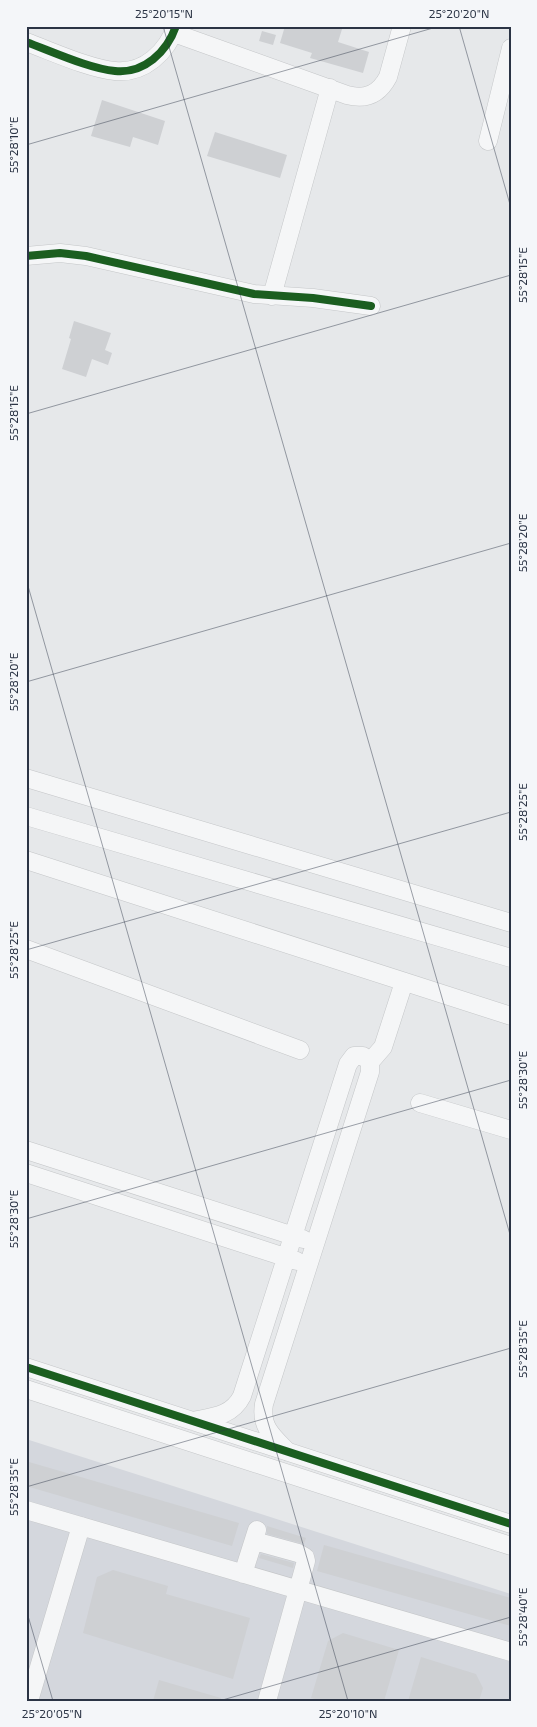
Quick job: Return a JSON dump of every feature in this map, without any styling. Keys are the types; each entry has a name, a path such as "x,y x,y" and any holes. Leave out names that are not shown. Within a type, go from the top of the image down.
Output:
{"street":[{"path":"26,42 103,70 117,72 132,70 145,65 157,57 167,46 175,30 355,97 364,97 378,91 388,78 402,26"},
{"path":"488,141 511,48"},
{"path":"272,296 330,88"},
{"path":"26,256 60,253 86,256 224,288 272,296 313,298 371,306"},
{"path":"26,778 511,923"},
{"path":"26,816 511,958"},
{"path":"26,860 511,1016"},
{"path":"26,949 300,1050"},
{"path":"288,1452 266,1429 262,1412 370,1072 370,1062 383,1047 404,982"},
{"path":"193,1421 226,1414 239,1404 348,1064 354,1056 358,1055 363,1056 370,1062"},
{"path":"420,1103 511,1130"},
{"path":"26,1150 315,1243"},
{"path":"26,1173 308,1265"},
{"path":"26,1367 511,1524"},
{"path":"26,1389 511,1546"},
{"path":"252,1462 249,1460 248,1451 260,1442"},
{"path":"26,1510 511,1652"},
{"path":"28,1701 81,1526"},
{"path":"243,1574 256,1535 305,1557 306,1565 267,1701"}],"shaded area":[{"path":"26,1439 511,1594 511,1701 26,1701"}],"building":[{"path":"285,26 343,26 338,42 369,52 363,73 310,58 312,53 280,43"},
{"path":"262,31 276,35 273,45 259,41"},
{"path":"102,100 165,121 158,145 133,137 130,147 91,136"},
{"path":"215,132 287,155 280,178 207,156"},
{"path":"74,321 111,333 105,350 112,353 108,365 92,359 86,377 62,369"},
{"path":"29,1462 239,1523 232,1546 26,1486 26,1472"},
{"path":"267,1526 306,1538 304,1544 267,1534"},
{"path":"324,1545 511,1598 511,1626 317,1571"},
{"path":"261,1554 294,1563 293,1568 259,1558"},
{"path":"113,1570 168,1586 166,1594 250,1618 233,1679 83,1633 97,1577"},
{"path":"343,1633 399,1650 384,1701 323,1701 311,1698 328,1641"},
{"path":"421,1657 476,1674 483,1688 479,1701 408,1701"},
{"path":"159,1680 221,1698 220,1701 153,1701"}],"cycle path":[{"path":"26,42 94,67 105,70 126,71 136,69 153,59 167,44 176,26"},
{"path":"26,256 60,253 86,256 254,294 313,298 371,306"},
{"path":"26,1367 511,1524"}]}
